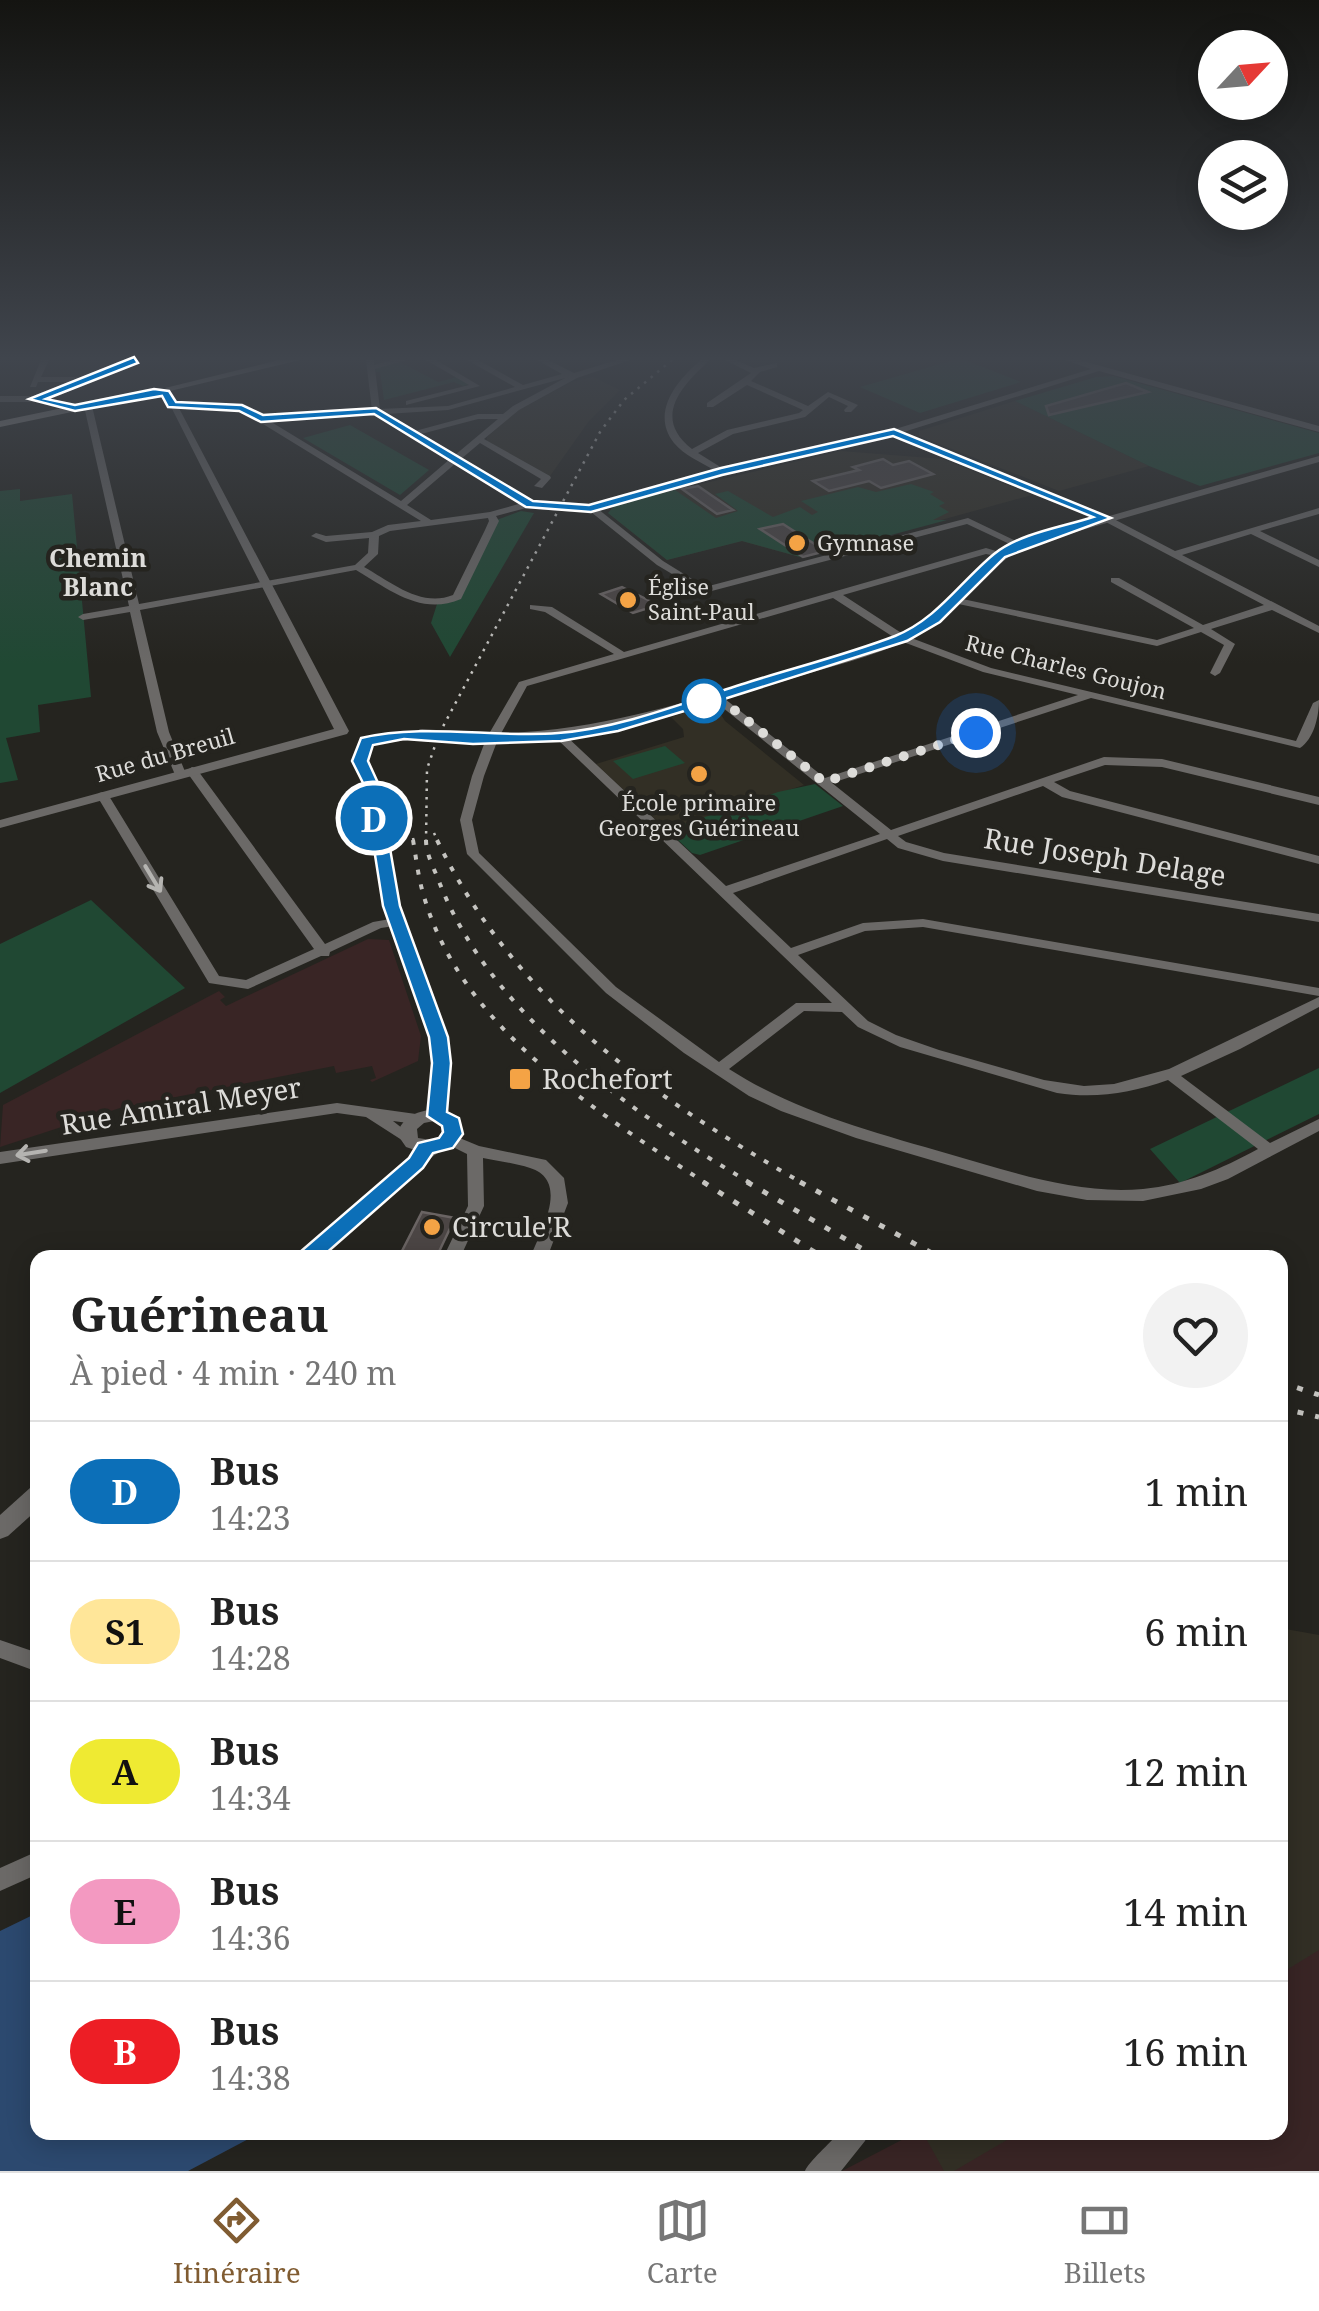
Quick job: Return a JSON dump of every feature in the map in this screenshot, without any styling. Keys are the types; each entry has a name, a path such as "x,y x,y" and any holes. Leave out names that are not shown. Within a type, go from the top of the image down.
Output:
{"street":[{"path":"101,461 163,732 186,772 324,953"},
{"path":"202,461 342,731 366,741 422,736 492,740 561,737 613,728 902,638 936,619 1001,554 1020,545 1311,461"},
{"path":"333,461 427,521"},
{"path":"403,504 453,461"},
{"path":"460,461 530,504"},
{"path":"517,461 547,478 539,486"},
{"path":"705,461 721,472"},
{"path":"316,536 326,540 374,535 388,528 491,515 530,504 591,508 608,500 766,461"},
{"path":"962,461 1105,518 1319,630"},
{"path":"591,508 660,563 704,590 968,520 1020,545"},
{"path":"1174,554 1319,511"},
{"path":"358,567 426,604 451,602 457,598 490,530 494,521 491,515"},
{"path":"1252,531 1319,564"},
{"path":"83,617 358,567 373,554 374,535"},
{"path":"1001,554 986,552 523,684 492,740 466,820 473,854 611,990 754,1092 816,1119 1036,1186 1117,1196 1174,1190 1222,1175 1319,1124"},
{"path":"1115,580 1232,648 1215,673"},
{"name":"Rue Charles Goujon","path":"836,595 902,638 987,670 1300,745 1319,703"},
{"path":"953,600 1151,643 1274,606"},
{"path":"534,607 548,609 621,654"},
{"path":"824,782 1089,695"},
{"name":"Rue Joseph Delage","path":"716,697 902,845 944,857 1319,918"},
{"name":"Rue du Breuil","path":"0,824 342,731"},
{"path":"561,737 810,976 863,1024 892,1041 1054,1087 1080,1091 1123,1088 1169,1074 1319,1001"},
{"path":"366,741 360,761 372,785 374,816 396,922 438,1037 442,1063 437,1116"},
{"path":"722,892 1104,760 1139,759 1319,801"},
{"path":"1043,781 1066,794 1319,860"},
{"path":"103,796 214,980 248,985 378,925 396,922"},
{"path":"788,954 863,928 922,924 1319,992"},
{"path":"720,1069 801,1006 845,1008"},
{"path":"1169,1074 1269,1150"},
{"name":"Rue Amiral Meyer","path":"0,1158 337,1108 416,1119"},
{"path":"370,1112 417,1144 450,1139 475,1151 534,1163 558,1182 562,1193 541,1250"},
{"path":"316,1250 416,1163 417,1144 407,1128 416,1119 437,1116 452,1123 450,1139"},
{"path":"455,1250 476,1206 475,1151"},
{"path":"0,1529 30,1503"},
{"path":"0,1649 30,1660"},
{"path":"0,1880 30,1866"},
{"path":"818,2171 849,2140"}],"shaded area":[{"path":"524,461 560,461 550,476"},
{"path":"797,461 949,461 1032,495 803,558 742,541 667,560 608,513 616,504"},
{"path":"983,461 1139,461 1149,466 1059,491"},
{"name":"École primaire Georges Guérineau","path":"717,703 726,711 720,713 725,721 804,785 667,830 596,764 684,737 683,729 671,717"},
{"path":"368,939 389,940 421,1036 418,1061 372,1082 376,1078 372,1066 336,1073 334,1066 120,1108 0,1147 3,1105 219,991 226,1006"},
{"path":"1288,1629 1319,1635 1319,1950 1288,1969"},
{"path":"1319,1924 1319,2171 842,2171 902,2140 1288,2140 1288,1940"},
{"path":"927,2140 1007,2140 954,2171 944,2171"}],"green space":[{"path":"343,461 414,461 429,470 400,495"},
{"path":"1139,461 1289,461 1200,486"},
{"path":"911,484 934,492 930,494 945,503 939,506 949,512 933,520 947,520 835,550 832,548 842,544 821,548 783,524 762,529 804,558 742,541 667,560 608,513 616,504 675,490 716,518 738,511 715,494 728,491 773,517 800,507 812,515 818,512 801,501 858,487 876,492"},
{"name":"Chemin Blanc","path":"20,489 20,501 72,494 91,697 38,705 40,732 6,738 18,780 0,783 0,491"},
{"path":"521,511 534,513 450,657 431,623 437,604 451,602 494,521"},
{"path":"665,746 685,763 633,779 613,761"},
{"path":"815,784 843,806 700,855 692,853 667,830 778,792"},
{"path":"91,900 185,988 0,1093 0,944"},
{"path":"1319,1068 1319,1114 1180,1183 1150,1149"}],"water":[{"path":"30,1916 30,2140 247,2140 188,2171 0,2171 0,1931"}],"building":[{"path":"874,461 893,465 910,461 933,474 881,488 869,481 829,491 813,481 859,470 853,467"},
{"path":"698,486 733,510 717,514 682,489"},
{"name":"Gymnase","path":"783,524 826,551 803,557 760,529"},
{"name":"Église Saint-Paul","path":"622,587 655,606 633,613 601,594"},
{"name":"Circule'R","path":"422,1212 455,1218 440,1250 403,1250"}],"railway":[{"path":"426,840 427,769 439,734 584,461"},
{"path":"434,833 438,841"},
{"path":"413,838 414,842"},
{"path":"413,840 423,893 441,941 468,985 500,1025 579,1096 707,1184"},
{"path":"426,840 440,884 464,932 494,977 530,1019 615,1093 752,1184"},
{"path":"438,841 469,898 506,950 547,997 641,1079 804,1184"},
{"path":"703,1182 811,1250"},
{"path":"747,1182 864,1250"},
{"path":"800,1182 926,1250"},
{"path":"1288,1385 1319,1395"},
{"path":"1288,1410 1319,1417"}],"bus line":[{"name":"D","path":"460,461 530,504 591,508 608,500 767,461"},
{"name":"D","path":"316,1250 416,1163 426,1148 446,1143 454,1128 437,1116 442,1063 438,1037 392,906 374,816 372,785 360,761 366,741 404,734 473,740 561,737 613,728 716,697 902,638 936,619 1001,554 1040,537 1105,518 964,461"}],"place":[{"name":"Gymnase","path":"797,543"},
{"name":"Église Saint-Paul","path":"628,600"},
{"name":"École primaire Georges Guérineau","path":"699,774"},
{"name":"Rochefort","path":"520,1079"},
{"name":"Circule'R","path":"432,1227"}],"district":[{"name":"Chemin Blanc","path":"98,572"}],"route":[{"path":"704,701 716,697 722,700 824,782 976,733"}]}
